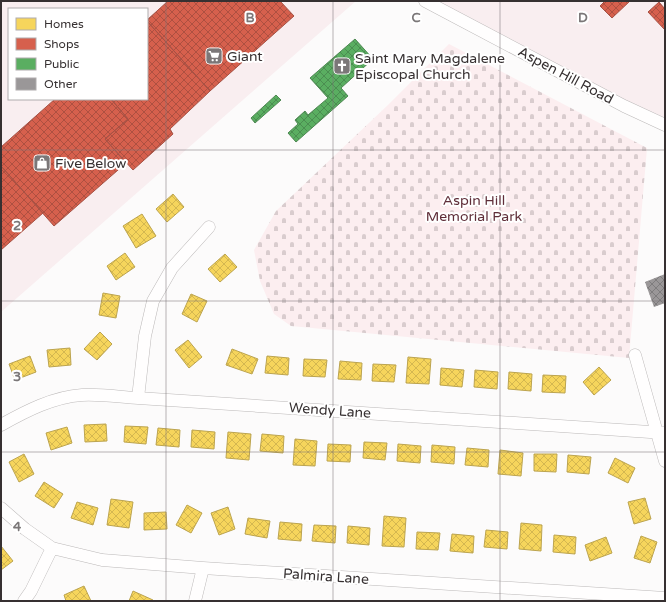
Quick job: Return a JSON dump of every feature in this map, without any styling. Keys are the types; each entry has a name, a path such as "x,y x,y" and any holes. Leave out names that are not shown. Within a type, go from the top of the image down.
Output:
{"street":[{"name":"Aspen Hill Road","path":"425,1 624,106 665,125"},
{"path":"138,398 145,336 153,301 172,268 209,227"},
{"path":"635,355 661,432 665,460"},
{"name":"Wendy Lane","path":"1,425 30,409 58,399 82,395 661,432"},
{"name":"Palmira Lane","path":"1,508 25,529 52,548 102,560 202,568 665,598"},
{"path":"24,601 31,591 52,548"},
{"path":"194,601 202,568"}],"shaded area":[{"path":"1,1 356,1 1,312"},
{"path":"425,1 665,1 665,125"}],"green space":[{"name":"Aspin Hill Memorial Park","path":"449,44 647,148 629,358 291,326 274,314 260,281 254,250 276,211 389,104"}],"building: Homes":[{"path":"173,194 184,207 167,222 156,209"},
{"path":"142,214 156,236 136,248 123,226"},
{"path":"125,253 135,267 116,280 107,266"},
{"path":"225,254 237,267 220,282 208,269"},
{"path":"103,293 120,296 116,318 99,315"},
{"path":"191,294 207,301 197,322 182,314"},
{"path":"100,332 112,344 97,360 84,349"},
{"path":"188,340 202,357 189,368 175,350"},
{"path":"70,348 71,365 49,367 47,350"},
{"path":"232,349 258,359 252,374 226,365"},
{"path":"30,356 36,372 15,380 9,364"},
{"path":"267,356 289,358 288,375 265,373"},
{"path":"408,357 431,359 429,384 406,383"},
{"path":"304,359 327,360 325,377 303,376"},
{"path":"340,361 362,363 361,380 338,379"},
{"path":"373,364 396,365 394,382 372,381"},
{"path":"599,367 611,380 594,395 583,382"},
{"path":"441,368 464,370 462,387 440,385"},
{"path":"475,370 498,372 497,389 474,387"},
{"path":"509,372 532,374 531,391 508,389"},
{"path":"543,375 566,376 565,393 542,392"},
{"path":"106,424 107,441 85,442 84,425"},
{"path":"125,426 148,427 146,444 124,442"},
{"path":"67,427 72,443 51,450 46,433"},
{"path":"158,428 180,430 179,447 156,445"},
{"path":"192,430 215,432 214,449 191,447"},
{"path":"228,432 251,434 249,460 226,458"},
{"path":"262,434 284,436 283,453 260,451"},
{"path":"295,439 317,441 315,466 293,465"},
{"path":"364,442 387,443 385,460 363,458"},
{"path":"328,444 351,445 350,462 327,461"},
{"path":"398,444 421,446 420,463 397,461"},
{"path":"432,445 455,447 454,464 431,462"},
{"path":"467,448 489,450 488,467 465,465"},
{"path":"500,450 523,453 521,476 498,474"},
{"path":"24,454 34,474 19,482 9,462"},
{"path":"534,454 557,454 556,472 534,471"},
{"path":"568,455 591,457 589,474 567,472"},
{"path":"615,458 635,468 628,483 608,473"},
{"path":"44,482 63,494 54,508 35,496"},
{"path":"645,498 651,519 634,524 628,502"},
{"path":"111,499 133,502 129,528 107,525"},
{"path":"77,502 98,508 93,525 71,518"},
{"path":"187,505 202,513 191,533 176,525"},
{"path":"228,507 235,529 219,535 211,513"},
{"path":"166,512 167,529 144,530 144,513"},
{"path":"384,516 406,518 404,547 382,546"},
{"path":"248,518 270,521 267,538 245,534"},
{"path":"280,522 302,524 301,541 278,539"},
{"path":"521,523 542,525 541,551 519,549"},
{"path":"314,525 336,526 335,543 312,541"},
{"path":"348,526 370,528 369,545 347,543"},
{"path":"486,530 508,532 507,549 484,547"},
{"path":"417,532 440,533 438,550 416,549"},
{"path":"452,534 474,536 473,553 450,551"},
{"path":"554,535 576,537 575,554 553,552"},
{"path":"641,536 657,542 650,563 634,558"},
{"path":"606,537 612,553 590,561 585,545"},
{"path":"1,546 13,561 1,570"},
{"path":"84,586 91,601 66,601 64,595"},
{"path":"133,591 153,600 153,601 129,601"}],"building: Shops":[{"name":"Giant","path":"168,1 280,1 294,16 210,91 148,22 148,19"},
{"path":"605,1 630,1 612,18 600,6"},
{"path":"659,2 665,9 665,30 648,12"},
{"path":"148,22 210,91 170,129 173,134 133,170 105,139 128,119 112,100 148,100"},
{"path":"54,100 112,100 128,119 105,139 126,163 54,226 1,166 1,147"},
{"path":"1,166 43,213 1,250"}],"building: Public":[{"path":"355,39 373,59 341,88 348,96 296,142 288,133 298,124 295,120 305,111 308,115 328,98 310,78"},
{"path":"276,95 281,100 255,123 251,118"}],"building: Other":[{"path":"665,274 665,303 654,307 645,282"}],"place":[{"name":"Giant","path":"214,56"},
{"name":"Saint Mary Magdalene Episcopal Church","path":"342,66"},
{"name":"Five Below","path":"42,163"}]}
